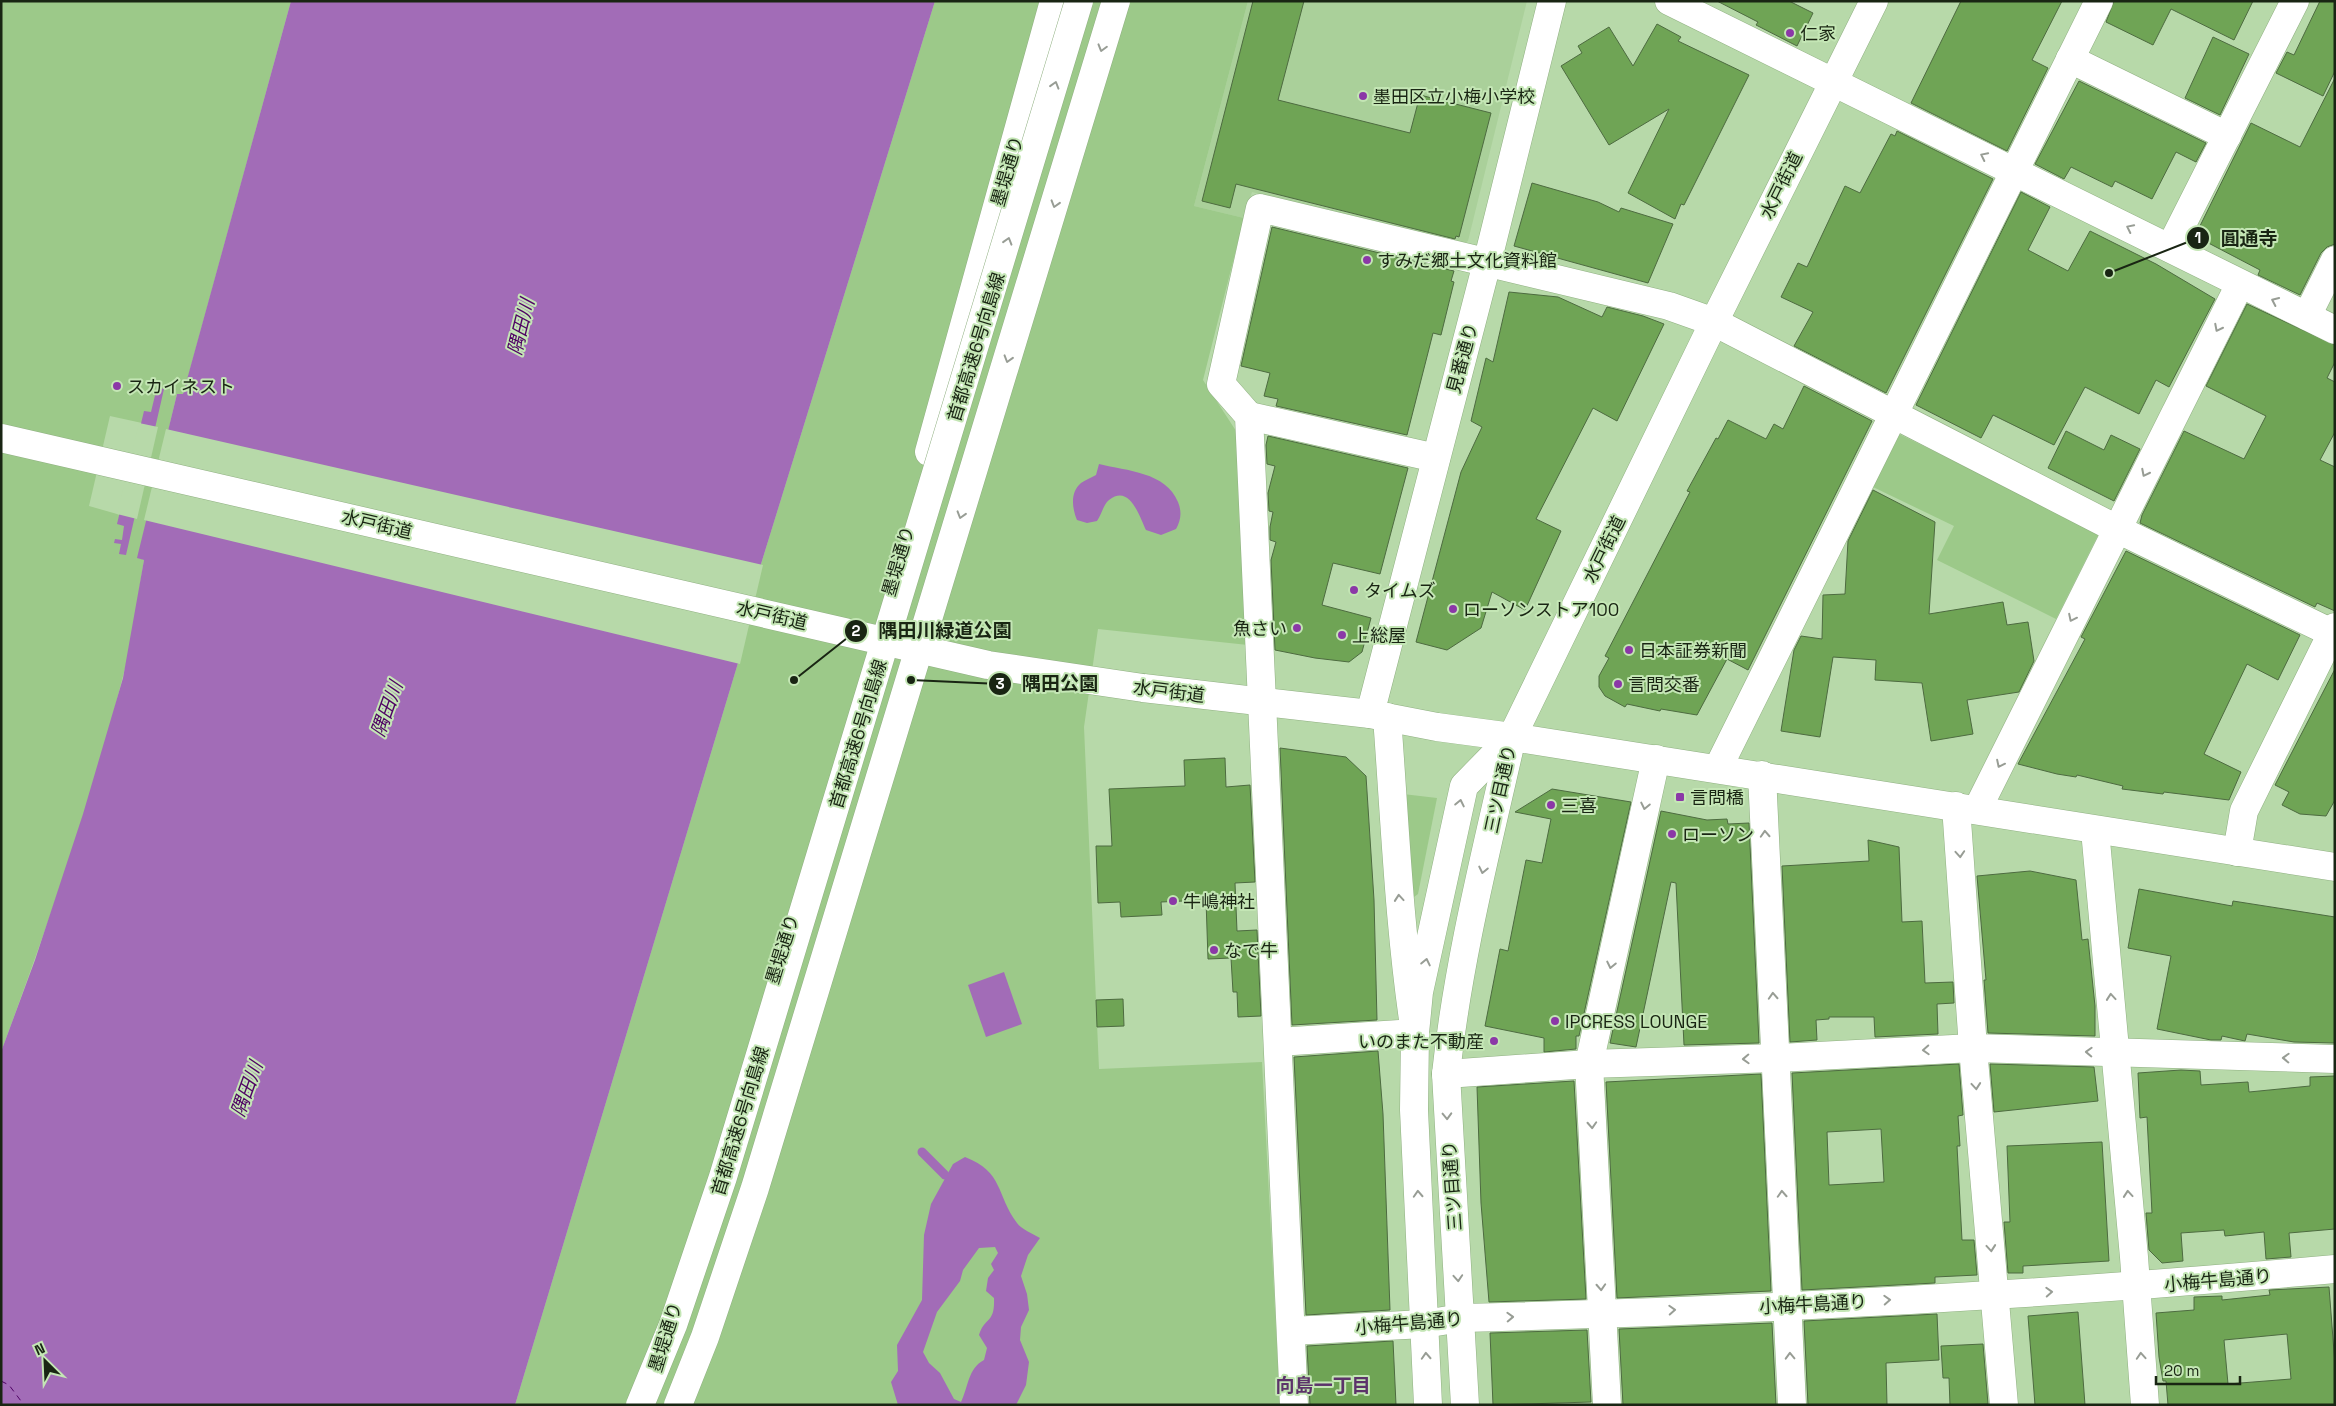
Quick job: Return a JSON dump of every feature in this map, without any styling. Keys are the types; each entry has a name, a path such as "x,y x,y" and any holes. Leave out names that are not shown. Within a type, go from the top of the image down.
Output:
{"main road":[{"name":"墨堤通り","path":"645,1405 902,548 1054,1"},
{"name":"首都高速6号向島線","path":"640,1405 673,1325 723,1177 1079,1"},
{"name":"首都高速6号向島線","path":"678,1405 705,1337 755,1188 1116,1"},
{"name":"見番通り","path":"1415,1033 1406,976 1398,880 1378,715 1436,458 1552,1"},
{"path":"1669,1 2335,330"},
{"name":"水戸街道","path":"1,438 988,665 1143,688 1378,715 1512,737 1832,82 1874,1"},
{"path":"1718,768 2099,1"},
{"path":"2170,248 2295,1"},
{"path":"2070,59 2227,136"},
{"path":"1436,458 1249,416 1221,384 1260,208 1669,306 1714,322 2117,529 2333,630 2244,811 2237,852"},
{"path":"2307,316 2335,260"},
{"path":"2004,1405 1973,1048 1967,808 2117,529 2240,284"},
{"path":"1249,416 1294,1405"},
{"path":"1512,737 1656,758 2095,830 2204,845 2335,867"},
{"name":"三ツ目通り","path":"1428,1405 1414,1110 1415,1033 1419,992 1464,786 1512,737"},
{"name":"三ツ目通り","path":"1466,1405 1448,1132 1446,1074 1452,1021 1461,969 1512,737"},
{"path":"1607,1405 1589,1064 1656,758"},
{"path":"1762,775 1792,1405"},
{"path":"2095,830 2145,1405"},
{"path":"1278,1042 1415,1033"},
{"path":"1446,1074 1589,1064 1776,1058 1973,1048 2335,1059"},
{"name":"小梅牛島通り","path":"1292,1331 1424,1324 1461,1318 1788,1306 2136,1287 2335,1269"}],"shaded area":[{"path":"1,1 291,1 183,395 177,394 138,557 144,560 129,650 109,727 82,821 1,1052","holes":["110,416 142,423 124,516 89,506"]},
{"path":"935,1 1248,1 1194,206 1244,218 1203,380 1238,434 1248,645 1098,629 1084,727 1099,1069 1262,1062 1280,1405 515,1405 741,653 761,564"},
{"name":"墨田区立小梅小学校","path":"1248,1 1527,1 1468,241 1458,246 1252,192 1244,218 1194,206"},
{"path":"1899,434 2099,533 2056,619 1937,560 1954,526 1873,487"},
{"path":"1403,794 1437,798 1418,894 1414,897"}],"water":[{"name":"隅田川","path":"291,1 935,1 761,564 741,653 515,1405 1,1405 1,1052 35,960 83,814 123,678 144,560 137,558 177,394 183,394"},
{"path":"157,387 164,389 126,555 119,554 121,544 114,543 115,539 122,540 124,526 117,524 144,411 151,412"},
{"path":"1099,464 1144,474 1165,484 1178,502 1180,509 1179,522 1176,529 1161,535 1146,530 1133,504 1123,496 1116,496 1109,500 1097,521 1087,523 1077,520 1073,505 1075,491 1081,483 1096,475"},
{"path":"1004,972 1022,1024 986,1037 968,985"},
{"path":"965,1157 987,1170 998,1185 1010,1213 1017,1223 1040,1238 1028,1255 1021,1276 1027,1294 1029,1310 1021,1327 1020,1340 1029,1362 1026,1385 1016,1405 898,1405 891,1382 898,1371 897,1345 922,1300 924,1235 931,1204 953,1164","holes":["995,1247 998,1253 991,1264 994,1270 988,1278 986,1291 994,1298 993,1312 979,1335 987,1348 984,1360 972,1373 961,1402 954,1399 940,1373 929,1363 923,1352 937,1312 960,1281 963,1270 979,1248"]}],"pier":[{"path":"139,423 158,427 137,519 117,514"},
{"path":"166,429 763,565 740,664 144,520"}],"building":[{"path":"1253,1 1304,1 1278,100 1410,133 1420,95 1491,113 1459,237 1456,236 1455,239 1236,184 1230,208 1202,201"},
{"path":"1717,1 1789,1 1813,13 1797,46 1756,25 1758,22"},
{"path":"1961,1 2062,1 2032,60 2048,68 2007,151 1911,103"},
{"path":"2114,1 2253,1 2234,40 2171,9 2153,45 2106,22"},
{"path":"2320,1 2335,1 2335,71 2323,96 2276,73 2287,52 2294,55"},
{"path":"1657,24 1681,37 1678,41 1749,75 1684,205 1681,204 1675,219 1628,193 1669,109 1609,145 1561,66 1582,53 1578,46 1609,27 1633,66"},
{"path":"2213,37 2249,54 2220,115 2185,98"},
{"path":"2335,78 2335,244 2327,247 2321,253 2300,295 2258,275 2260,270 2195,236 2251,123 2300,147"},
{"path":"2079,81 2206,143 2196,162 2176,152 2152,199 2115,181 2112,187 2071,167 2064,179 2035,164"},
{"path":"1897,131 1993,179 1886,393 1794,346 1813,312 1781,297 1798,263 1807,267 1845,186 1860,193 1891,134 1895,136"},
{"path":"1532,183 1598,202 1619,212 1621,208 1673,224 1648,283 1514,246"},
{"path":"2021,192 2050,207 2028,250 2068,271 2090,231 2156,264 2215,299 2169,387 2156,380 2139,414 2085,387 2054,445 1993,415 1981,438 1916,405"},
{"path":"1272,227 1454,271 1451,281 1454,282 1441,335 1433,333 1407,435 1276,406 1278,399 1264,396 1270,373 1241,366"},
{"path":"1509,292 1558,297 1602,317 1607,307 1643,316 1664,324 1617,421 1593,408 1536,519 1561,531 1525,610 1492,592 1481,628 1447,650 1416,642 1461,472 1482,427 1471,421 1486,358 1493,362"},
{"path":"2247,304 2335,345 2335,362 2327,378 2335,382 2335,432 2320,460 2335,467 2335,611 2317,603 2315,607 2140,523 2142,515 2184,431 2244,459 2266,416 2206,386"},
{"path":"1804,386 1872,421 1748,670 1727,659 1697,715 1661,709 1660,711 1627,704 1625,707 1605,696 1599,687 1599,676 1609,658 1605,656 1690,492 1687,491 1716,438 1718,439 1728,420 1766,439 1774,424 1783,429"},
{"path":"2066,431 2104,450 2111,435 2140,449 2114,501 2048,468"},
{"path":"1268,436 1408,468 1380,574 1333,563 1322,605 1371,618 1362,652 1349,662 1275,650 1271,560 1276,542 1270,540 1273,512 1269,511 1268,493 1275,466 1267,464 1266,445"},
{"path":"1873,490 1935,522 1929,614 2003,602 2007,625 2028,622 2034,661 2019,692 1967,700 1973,734 1931,741 1922,683 1875,680 1876,660 1833,657 1820,737 1781,731 1794,650 1801,636 1822,639 1823,595 1845,594 1848,541"},
{"path":"2126,551 2300,635 2278,680 2247,664 2204,754 2241,772 2229,800 2122,789 2123,786 2077,775 2076,777 2057,774 2018,764 2085,639 2081,637"},
{"path":"2335,669 2335,800 2326,816 2300,814 2282,805 2289,792 2275,785"},
{"path":"1280,748 1346,757 1366,776 1374,900 1377,1020 1292,1025"},
{"path":"1225,758 1226,787 1250,785 1255,882 1235,883 1237,931 1257,930 1261,1016 1238,1017 1237,992 1233,992 1231,958 1208,959 1206,900 1161,902 1162,915 1121,917 1120,902 1098,903 1096,846 1112,846 1109,789 1185,786 1184,760"},
{"path":"1552,789 1631,802 1579,1036 1576,1036 1576,1049 1544,1052 1544,1038 1485,1026 1500,949 1508,951 1526,860 1542,863 1551,819 1515,812"},
{"path":"1661,811 1707,820 1727,819 1728,824 1749,823 1759,1043 1684,1045 1676,883 1671,882 1636,1047 1610,1043"},
{"path":"1868,840 1899,847 1902,922 1922,921 1925,983 1953,982 1954,1003 1937,1004 1938,1034 1875,1037 1874,1017 1829,1017 1829,1019 1816,1020 1817,1040 1790,1042 1782,866 1869,861"},
{"path":"2030,871 2076,880 2082,940 2088,939 2095,1006 2095,1036 1988,1033 1984,980 1986,980 1977,876"},
{"path":"2139,889 2232,906 2233,901 2335,917 2335,1043 2294,1042 2247,1034 2245,1041 2222,1036 2221,1040 2211,1040 2157,1029 2171,956 2128,948"},
{"path":"1123,999 1124,1026 1097,1027 1096,1000"},
{"path":"1378,1051 1383,1114 1390,1310 1306,1315 1294,1057"},
{"path":"1959,1064 1963,1115 1958,1116 1960,1146 1957,1146 1962,1240 1974,1240 1977,1275 1935,1277 1935,1283 1802,1290 1792,1073","holes":["1881,1129 1884,1182 1829,1185 1827,1132"]},
{"path":"1990,1064 2094,1067 2098,1101 1994,1112"},
{"path":"2181,1070 2200,1071 2201,1085 2248,1082 2249,1092 2310,1086 2310,1077 2335,1076 2335,1229 2289,1233 2291,1257 2266,1259 2264,1232 2225,1236 2224,1230 2181,1233 2183,1261 2162,1263 2149,1250 2146,1213 2152,1213 2147,1117 2140,1118 2138,1073"},
{"path":"1761,1074 1771,1291 1617,1298 1606,1082"},
{"path":"1574,1081 1586,1299 1489,1302 1481,1203 1477,1087"},
{"path":"2102,1142 2109,1261 2023,1266 2023,1273 2008,1273 2004,1222 2010,1222 2007,1146"},
{"path":"2329,1287 2335,1365 2335,1405 2168,1405 2166,1381 2163,1381 2159,1357 2156,1313 2194,1310 2194,1297 2222,1296 2222,1300 2270,1295 2269,1290","holes":["2287,1334 2291,1379 2228,1384 2224,1340"]},
{"path":"2078,1312 2085,1405 2035,1405 2028,1316"},
{"path":"1937,1314 1939,1360 1886,1363 1887,1405 1808,1405 1804,1321"},
{"path":"1772,1323 1776,1405 1623,1405 1619,1329"},
{"path":"1587,1330 1591,1402 1493,1405 1490,1333"},
{"path":"1393,1341 1396,1405 1310,1405 1307,1346"},
{"path":"1983,1344 1988,1404 1950,1405 1949,1378 1943,1378 1941,1346"}],"waterway":[{"path":"922,1152 945,1175"}],"ferry route":[{"path":"1,1381 9,1385 24,1405"}],"place":[{"name":"仁家","path":"1790,33"},
{"name":"墨田区立小梅小学校","path":"1363,96"},
{"name":"すみだ郷土文化資料館","path":"1367,260"},
{"name":"圓通寺","path":"2109,273"},
{"name":"スカイネスト","path":"117,386"},
{"name":"タイムズ","path":"1354,590"},
{"name":"ローソンストア100","path":"1453,609"},
{"name":"魚さい","path":"1297,628"},
{"name":"上総屋","path":"1342,635"},
{"name":"日本証券新聞","path":"1629,650"},
{"name":"隅田川緑道公園","path":"794,680"},
{"name":"隅田公園","path":"911,680"},
{"name":"言問交番","path":"1618,684"},
{"name":"言問橋","path":"1680,797"},
{"name":"三喜","path":"1551,805"},
{"name":"ローソン","path":"1672,834"},
{"name":"牛嶋神社","path":"1173,901"},
{"name":"なで牛","path":"1214,950"},
{"name":"IPCRESS LOUNGE","path":"1555,1021"},
{"name":"いのまた不動産","path":"1494,1041"}],"district":[{"name":"向島一丁目","path":"1323,1385"}]}
